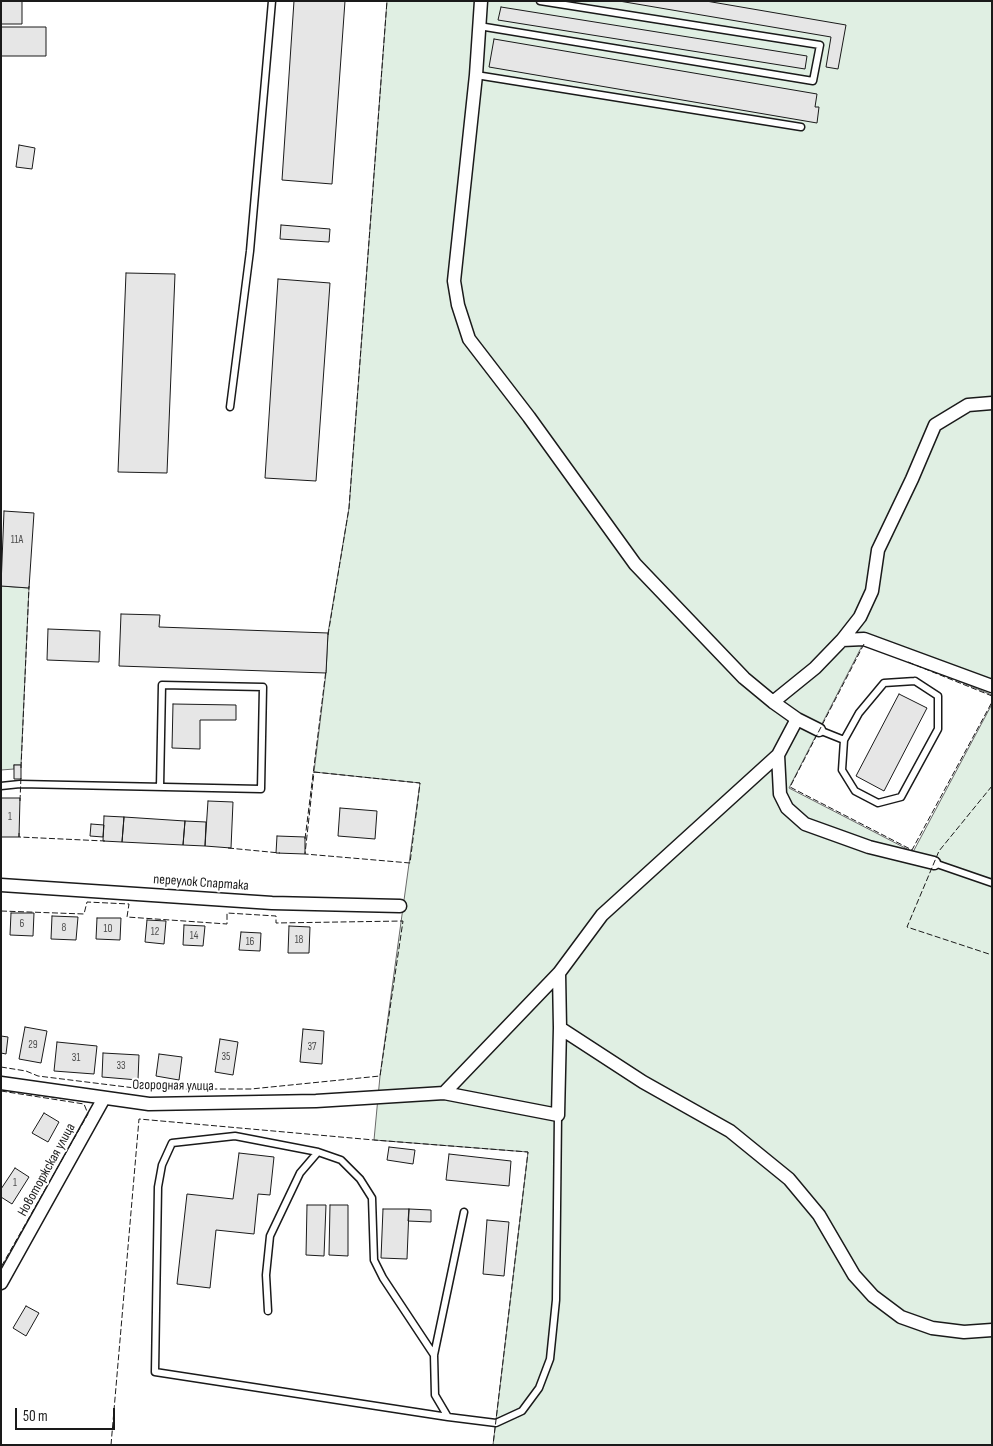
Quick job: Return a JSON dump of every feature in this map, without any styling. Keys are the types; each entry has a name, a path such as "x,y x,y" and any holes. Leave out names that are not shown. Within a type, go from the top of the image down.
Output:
{"street":[{"path":"481,1 476,75 454,281 458,305 469,339 635,564 744,678 797,719 819,730"},
{"path":"773,702 814,668 842,640 860,617 872,591 878,550 912,479 934,425 968,405 992,402"},
{"path":"842,640 864,639 992,686"},
{"path":"444,1093 559,973 602,915 778,755 797,719"},
{"path":"778,755 780,794 787,808 805,824 869,847 934,863"},
{"name":"переулок Спартака","path":"1,885 272,903 400,906"},
{"path":"558,1115 559,973"},
{"path":"560,1028 643,1082 730,1131 789,1179 819,1215 854,1275 873,1296 901,1317 932,1328 964,1332 992,1330"},
{"name":"Огородная улица","path":"1,1083 149,1104 316,1100 444,1093 558,1115"},
{"name":"Новоторжская улица","path":"1,1284 104,1098"}],"lane":[{"path":"230,407 250,251 272,1"},
{"path":"479,26 813,81 820,45 540,1"},
{"path":"476,75 801,127"},
{"path":"915,681 938,696 938,729 901,797 878,803 855,791 842,770 844,740 859,713 884,683 915,681"},
{"path":"1,786 20,784 160,787 261,789 263,687 162,685 160,787"},
{"path":"819,730 844,740"},
{"path":"934,863 992,882"},
{"path":"434,1355 374,1260 372,1198 360,1179 341,1160 318,1152 235,1136 172,1143 162,1165 158,1187 155,1372 448,1417 496,1422 522,1411 539,1388 550,1359 556,1300 558,1115"},
{"path":"268,1311 266,1275 270,1236 300,1173 318,1152"},
{"path":"448,1417 435,1396 434,1355 464,1212"}],"green space":[{"path":"387,1 992,1 992,695 864,642 789,788 913,852 992,704 992,1445 493,1445 528,1152 374,1140 380,1076 420,783 314,772 326,673 328,633 349,508"},
{"path":"1,586 29,588 21,765 14,765 14,769 1,770"}],"building":[{"path":"1,1 22,1 22,24 1,24"},
{"path":"294,1 345,1 332,184 282,180"},
{"path":"619,1 706,1 846,25 838,69 826,67 831,37"},
{"path":"501,7 807,56 805,69 498,20"},
{"path":"1,27 46,27 46,56 1,56"},
{"path":"494,39 817,94 815,107 819,107 817,123 489,67"},
{"path":"19,145 35,148 32,169 16,167"},
{"path":"281,225 330,229 329,242 280,239"},
{"path":"126,273 175,274 167,473 118,472"},
{"path":"278,279 330,283 316,481 265,478"},
{"path":"4,511 34,513 29,588 1,586"},
{"path":"121,614 160,615 159,627 328,633 326,673 119,666"},
{"path":"48,629 100,631 99,662 47,660"},
{"path":"899,694 927,708 884,791 856,776"},
{"path":"173,704 236,705 236,720 200,720 200,749 172,748"},
{"path":"14,765 21,765 21,779 14,779"},
{"path":"1,798 20,798 19,837 1,837"},
{"path":"208,801 233,802 231,848 205,846"},
{"path":"340,808 377,811 375,839 338,836"},
{"path":"104,816 124,817 122,842 103,841"},
{"path":"124,817 185,821 183,845 122,842"},
{"path":"185,821 206,822 205,846 183,845"},
{"path":"91,824 104,825 103,837 90,836"},
{"path":"277,836 305,837 305,854 276,853"},
{"path":"11,913 34,913 33,936 10,935"},
{"path":"52,916 78,917 76,940 51,939"},
{"path":"97,918 121,918 120,940 96,939"},
{"path":"147,920 166,921 164,944 145,942"},
{"path":"184,925 205,926 203,946 183,945"},
{"path":"289,926 310,927 309,953 288,953"},
{"path":"241,932 261,933 260,951 239,950"},
{"path":"25,1027 47,1031 41,1063 19,1059"},
{"path":"303,1029 324,1031 322,1064 300,1062"},
{"path":"1,1036 8,1037 6,1054 1,1053"},
{"path":"220,1039 238,1042 233,1075 215,1072"},
{"path":"57,1042 97,1046 94,1074 54,1071"},
{"path":"103,1053 139,1055 138,1080 102,1077"},
{"path":"159,1054 182,1057 179,1080 156,1076"},
{"path":"44,1113 59,1122 48,1142 32,1133"},
{"path":"389,1147 415,1150 413,1164 387,1160"},
{"path":"239,1153 274,1157 270,1195 258,1194 254,1234 216,1230 210,1288 177,1284 187,1194 233,1199"},
{"path":"449,1154 511,1161 509,1186 446,1180"},
{"path":"15,1168 29,1177 12,1204 1,1197 1,1189"},
{"path":"307,1205 326,1205 324,1256 306,1255"},
{"path":"330,1205 348,1205 348,1256 329,1255"},
{"path":"383,1209 409,1209 407,1259 381,1258"},
{"path":"409,1209 431,1210 431,1222 408,1221"},
{"path":"487,1220 509,1222 504,1276 483,1274"},
{"path":"26,1306 39,1313 26,1336 13,1328"}],"fence":[{"path":"328,635 349,508 387,1"},
{"path":"21,768 29,586"},
{"path":"864,644 790,787 912,850 992,702"},
{"path":"908,662 992,696"},
{"path":"305,839 326,670"},
{"path":"314,772 420,783 410,863 305,854 314,772"},
{"path":"20,801 21,776"},
{"path":"992,786 939,851 907,927 992,955"},
{"path":"19,833 19,837 105,841"},
{"path":"228,848 280,853"},
{"path":"1,911 84,914 87,902 129,904 127,917 227,924 227,913 276,916 276,923 403,921 380,1076 251,1089 143,1089 38,1076 26,1071 1,1067"},
{"path":"1,1091 84,1104 88,1114 1,1267"},
{"path":"111,1445 139,1119 528,1152 493,1445"}]}
